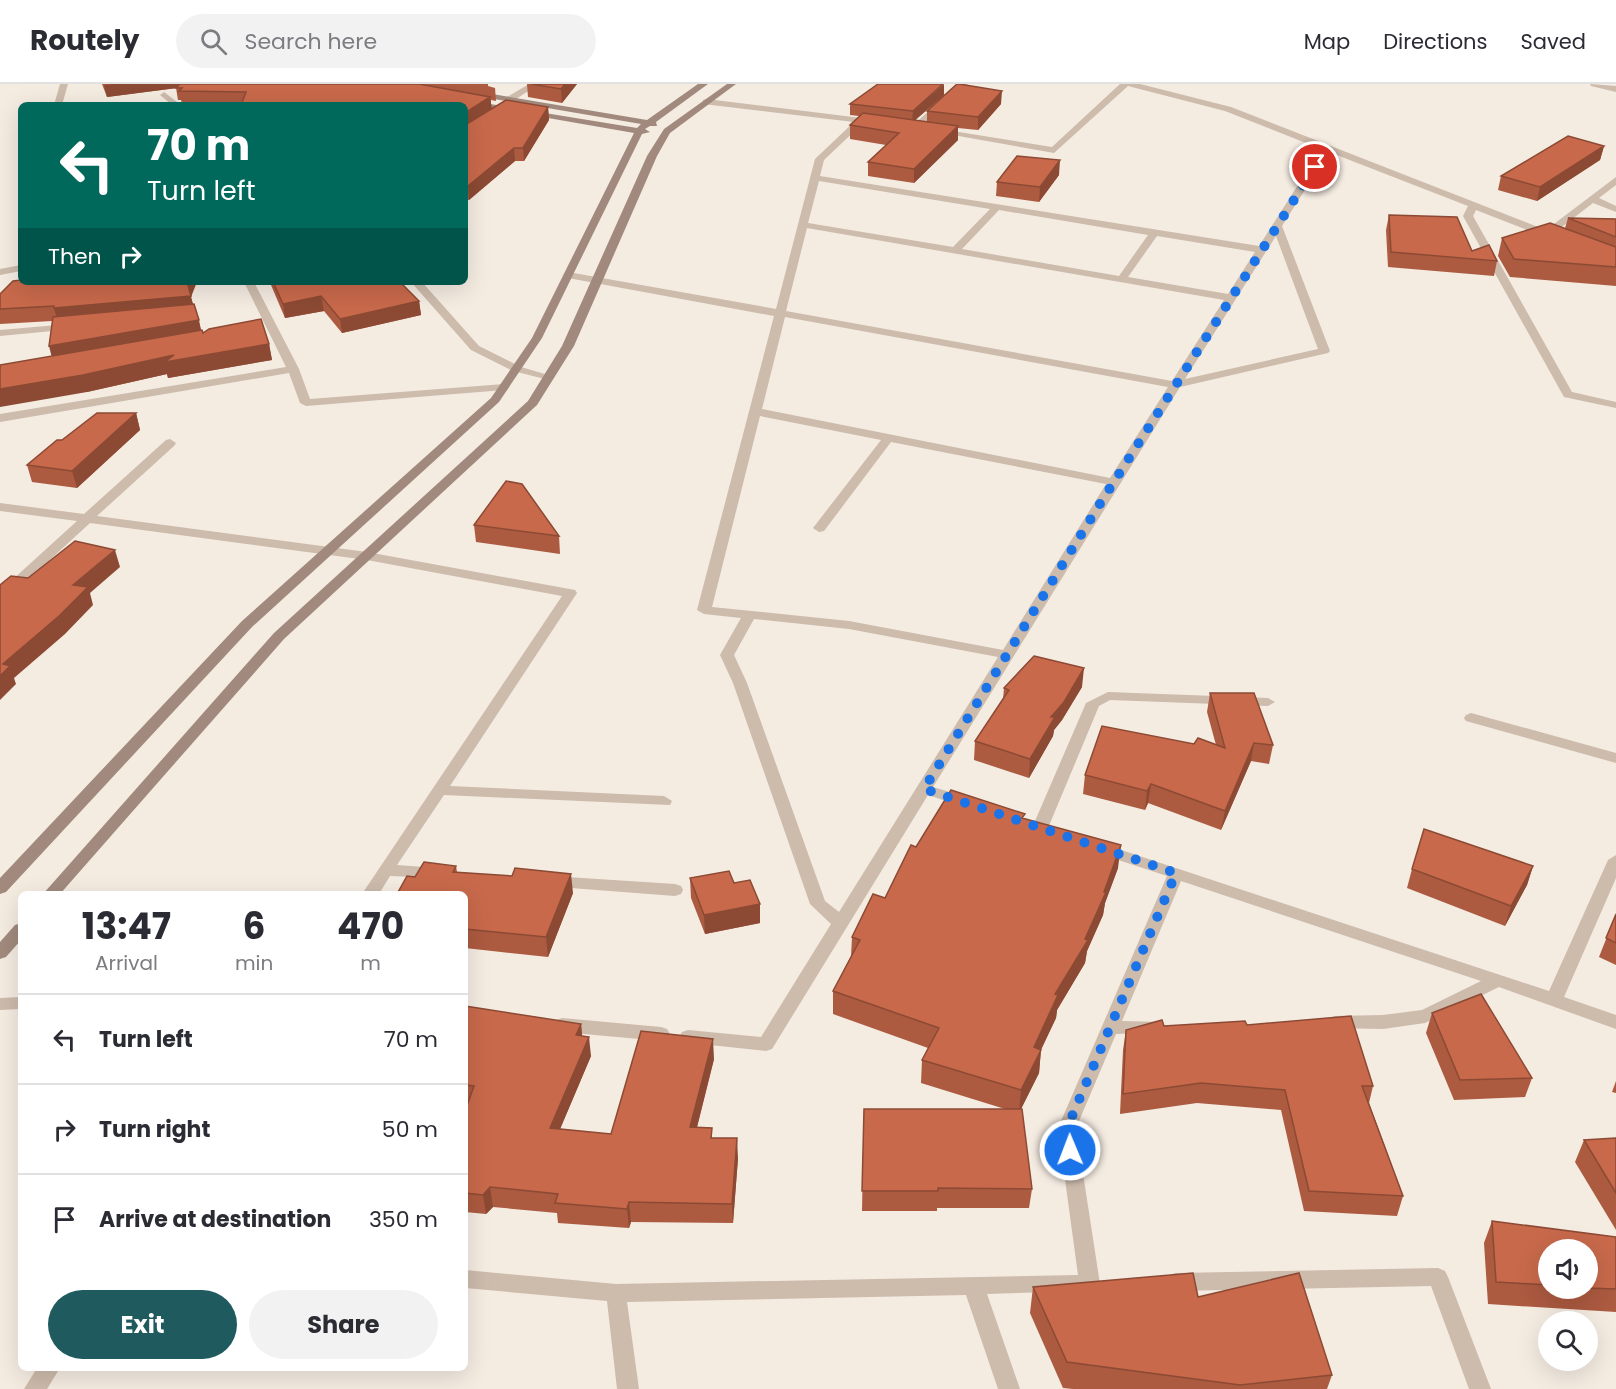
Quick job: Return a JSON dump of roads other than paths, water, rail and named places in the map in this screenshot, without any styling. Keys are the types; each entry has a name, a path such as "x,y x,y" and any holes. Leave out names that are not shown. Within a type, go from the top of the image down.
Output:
{"street":[{"path":"59,102 64,84"},
{"path":"468,131 502,109 510,99 535,84"},
{"path":"0,888 247,624 495,400 537,338 639,133 704,84"},
{"path":"54,891 279,636 533,403 568,346 652,156 667,131 732,84"},
{"path":"915,128 964,84"},
{"path":"904,126 1054,150 1125,84"},
{"path":"1130,84 1228,109 1560,239"},
{"path":"1594,84 1616,88"},
{"path":"464,90 651,122 667,131"},
{"path":"164,95 173,102"},
{"path":"706,102 866,121 820,159 817,178 754,411 704,610 849,625 1007,655"},
{"path":"468,103 639,133 667,131"},
{"path":"546,1023 766,1044 1114,482 1327,147"},
{"path":"817,178 1262,250"},
{"path":"1546,234 1616,180"},
{"path":"1592,199 1616,209"},
{"path":"1474,205 1468,216 1568,395 1616,405"},
{"path":"955,251 997,207"},
{"path":"804,225 1231,298"},
{"path":"568,275 1176,385 1324,351 1277,226"},
{"path":"1122,279 1154,232"},
{"path":"0,272 18,269"},
{"path":"250,285 267,329 293,369 306,403 504,387"},
{"path":"419,285 475,348 517,369 549,377"},
{"path":"0,333 83,326"},
{"path":"0,418 293,369"},
{"path":"754,411 1114,482"},
{"path":"819,528 888,438"},
{"path":"0,598 170,443"},
{"path":"0,507 367,556 570,594 372,891"},
{"path":"749,615 727,655 740,683 818,904 841,923"},
{"path":"1040,828 1093,703 1099,699 1108,696 1268,702"},
{"path":"1471,718 1616,758"},
{"path":"924,789 987,810"},
{"path":"440,790 664,801"},
{"path":"1085,843 1498,980 1616,1022"},
{"path":"1553,1000 1616,860"},
{"path":"386,870 455,875"},
{"path":"1090,1284 1067,1128 1176,873"},
{"path":"536,881 675,890"},
{"path":"0,953 18,932"},
{"path":"1312,1024 1383,1022 1425,1016 1498,980"},
{"path":"0,1004 18,1004"},
{"path":"1110,1028 1169,1026"},
{"path":"1160,1283 1438,1277 1480,1389"},
{"path":"468,1279 616,1293 1113,1284"},
{"path":"974,1287 1009,1389"},
{"path":"616,1293 628,1389"},
{"path":"35,1389 48,1371"}]}
